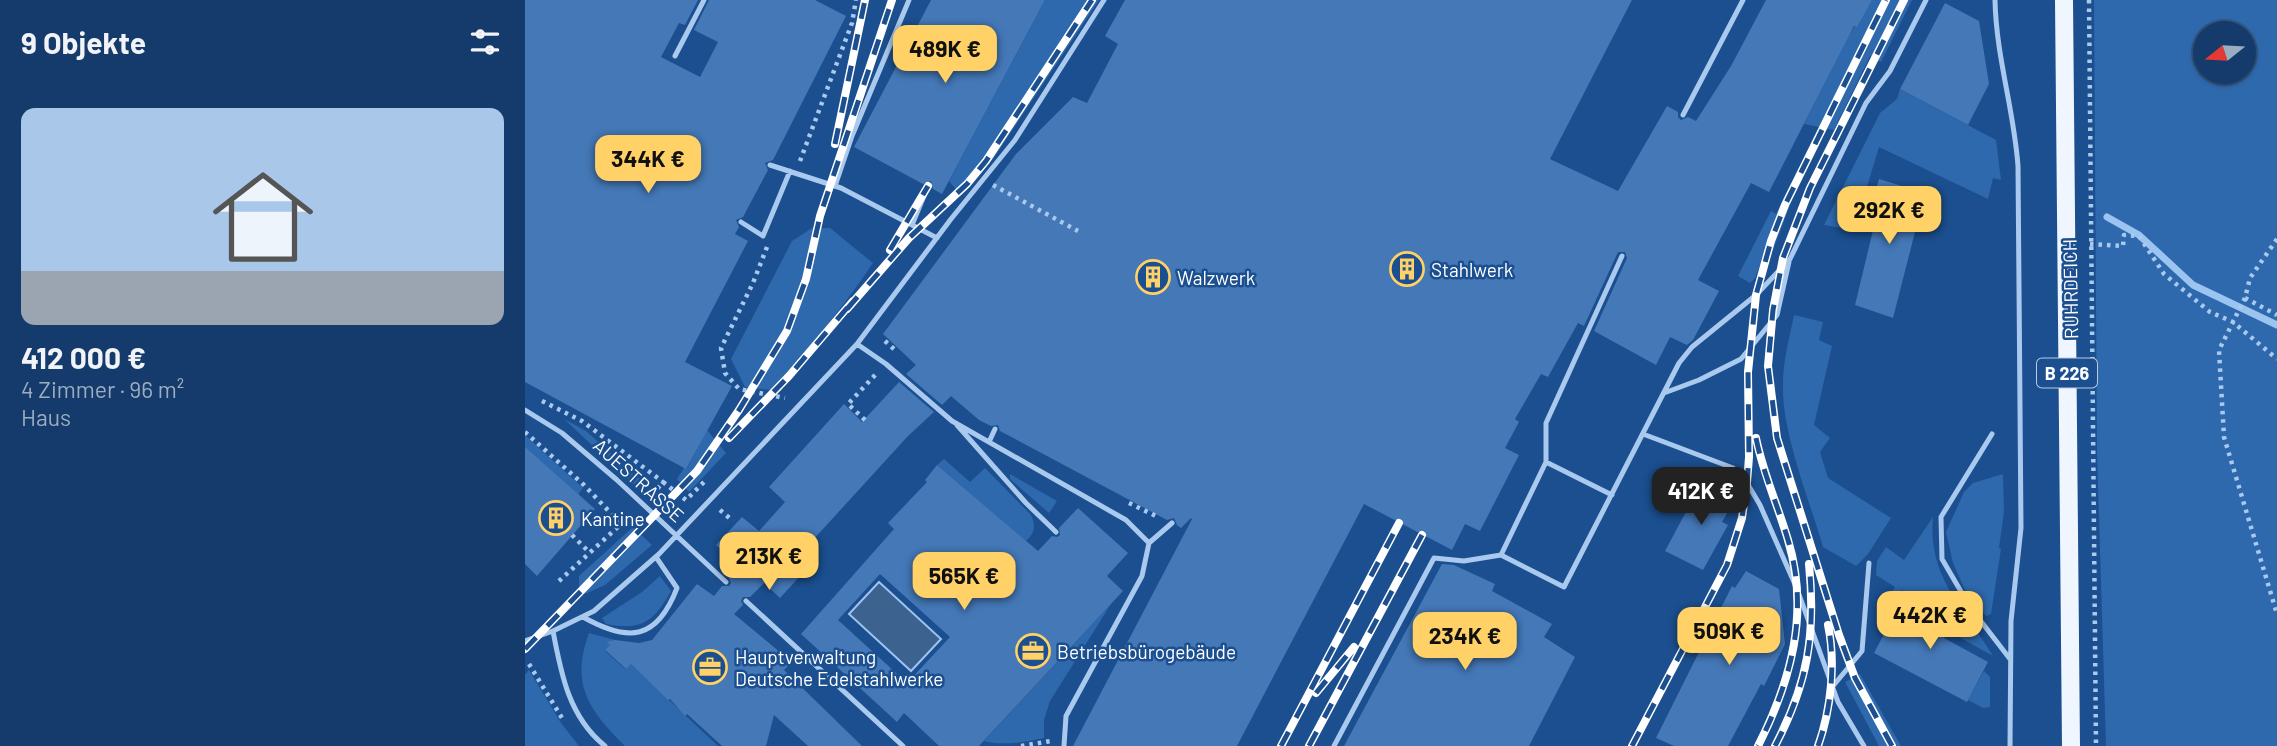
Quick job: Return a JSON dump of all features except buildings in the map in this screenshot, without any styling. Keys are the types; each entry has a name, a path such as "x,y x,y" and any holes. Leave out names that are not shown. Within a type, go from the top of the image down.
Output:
{"main road":[{"name":"RUHRDEICH","path":"2064,0 2071,746"}],"lane":[{"path":"675,56 704,0"},
{"path":"835,186 852,136 909,0"},
{"path":"525,641 594,611 657,555 857,344 1015,140 1104,0"},
{"path":"1683,115 1743,0"},
{"path":"1664,393 1699,380 1741,359 1777,315 1790,259 1866,103 1889,71 1926,0"},
{"path":"1995,0 1997,43 2017,141 2018,166 2021,528 2012,598 2010,746"},
{"path":"770,165 835,186 937,238"},
{"path":"741,222 763,236 790,171"},
{"path":"912,225 928,186"},
{"path":"1501,555 1546,462 1546,423 1622,256"},
{"path":"1334,746 1434,558 1464,561 1501,555 1564,587 1679,363 1692,347 1756,295 1790,259"},
{"path":"857,344 886,364 952,421 1056,532"},
{"name":"AUESTRASSE","path":"525,410 571,441 726,582"},
{"path":"952,421 1126,520 1149,543"},
{"path":"989,442 995,429"},
{"path":"1643,433 1733,468 1742,476 1766,517 1797,589 1838,702 1864,746"},
{"path":"1992,434 1941,517 1942,559 1970,607 2010,659"},
{"path":"1546,462 1612,495"},
{"path":"1063,743 1066,716 1142,576 1149,543 1172,523"},
{"path":"583,617 601,628 622,633 644,631 655,626 670,607 677,588 657,555"},
{"path":"1833,686 1862,651 1869,563"},
{"path":"746,601 903,746"},
{"path":"553,631 563,682 574,709 605,746"}],"path":[{"name":"RUHRDEICH","path":"2089,0 2096,746"},
{"path":"992,185 1078,231"},
{"path":"2091,244 2123,246 2124,235 2139,236 2164,274 2210,312 2233,322 2277,359"},
{"path":"2277,239 2250,278 2243,300 2219,350 2224,437 2277,614"},
{"path":"2243,300 2277,315"},
{"path":"885,341 897,352"},
{"path":"865,419 848,404 878,372"},
{"path":"536,398 582,421 685,500"},
{"path":"525,432 623,522 559,581"},
{"path":"656,491 663,482"},
{"path":"1125,500 1158,518 1159,516"},
{"path":"720,510 733,522"},
{"path":"572,535 590,553"},
{"path":"529,664 569,728"},
{"path":"1021,746 1063,743"}],"shaded area":[{"path":"1045,0 1099,0 993,159 961,195 949,181"},
{"path":"1872,0 1912,0 1881,62 1870,56 1834,130 1804,124 1848,37"},
{"path":"2094,0 2277,0 2277,746 2106,746 2097,452"},
{"path":"1900,89 1996,140 2001,180 1993,178 1988,199 1879,147 1854,230 1824,225 1880,113 1897,99"},
{"path":"1791,183 1798,184 1767,266 1760,265 1750,283 1738,276 1771,211 1776,214"},
{"path":"812,228 830,228 873,263 824,329 770,390 745,387 731,359 792,241"},
{"path":"1794,315 1823,322 1819,340 1832,346 1814,425 1830,438 1820,452 1828,478 1891,518 1868,554 1856,566 1823,547 1792,448 1784,408 1783,380"},
{"path":"564,419 586,431 648,486 642,492"},
{"path":"707,430 726,453 689,492 677,479 684,468 687,468"},
{"path":"525,435 583,488 578,495 525,448"},
{"path":"944,459 970,482 985,468 1031,515 1034,529 1029,538 1026,541 937,465"},
{"path":"1010,474 1057,501 1049,513 1010,479"},
{"path":"2003,474 2001,549 1991,614 1986,616 1966,592 1953,563 1946,532 1964,492 1973,483"},
{"path":"1933,517 1933,538 1942,575 1993,656 1957,636 1958,621 1901,590 1894,599 1889,596 1895,587 1876,575 1877,561 1886,547 1904,560"},
{"path":"633,527 652,545 605,585 585,594 579,588 579,576"},
{"path":"660,576 671,591 652,617 637,625 606,624 602,618 642,592"},
{"path":"879,582 941,639 911,671 849,614"},
{"path":"1111,604 1050,701 1044,720 1044,738 1005,743 984,741"},
{"path":"589,633 615,640 605,651 625,669 631,664 718,746 625,746 602,720 586,695 582,668"},
{"path":"529,670 561,723 579,746 525,746 525,675"},
{"path":"1984,671 1990,677 1990,707 1983,708 1968,700"},
{"path":"1860,674 1901,746 1879,746 1845,682"}],"waterway":[{"path":"2107,217 2139,235 2193,285 2277,325"}],"railway":[{"path":"835,144 865,0"},
{"path":"525,649 697,471 739,410 787,331 806,279 820,216 892,0"},
{"path":"847,309 909,238 967,184 986,161 1092,0"},
{"path":"1632,746 1727,565 1742,518 1747,483 1748,372 1756,295 1771,241 1785,205 1886,0"},
{"path":"1892,746 1855,678 1839,635 1777,438 1768,366 1773,310 1783,258 1810,188 1904,0"},
{"path":"890,250 928,186"},
{"path":"729,438 789,376 853,301"},
{"path":"1756,438 1788,540 1797,594 1797,620 1788,672 1758,746"},
{"path":"1281,746 1399,523"},
{"path":"1309,746 1422,535"},
{"path":"1775,746 1795,701 1807,658 1811,613 1809,564"},
{"path":"1818,746 1831,686 1832,655 1828,625"},
{"path":"1316,693 1354,647"}],"place":[{"name":"Stahlwerk","path":"1407,269"},
{"name":"Walzwerk","path":"1153,277"},
{"name":"Kantine","path":"556,518"},
{"name":"Betriebsbürogebäude","path":"1033,651"},
{"name":"Hauptverwaltung Deutsche Edelstahlwerke","path":"710,667"}]}
